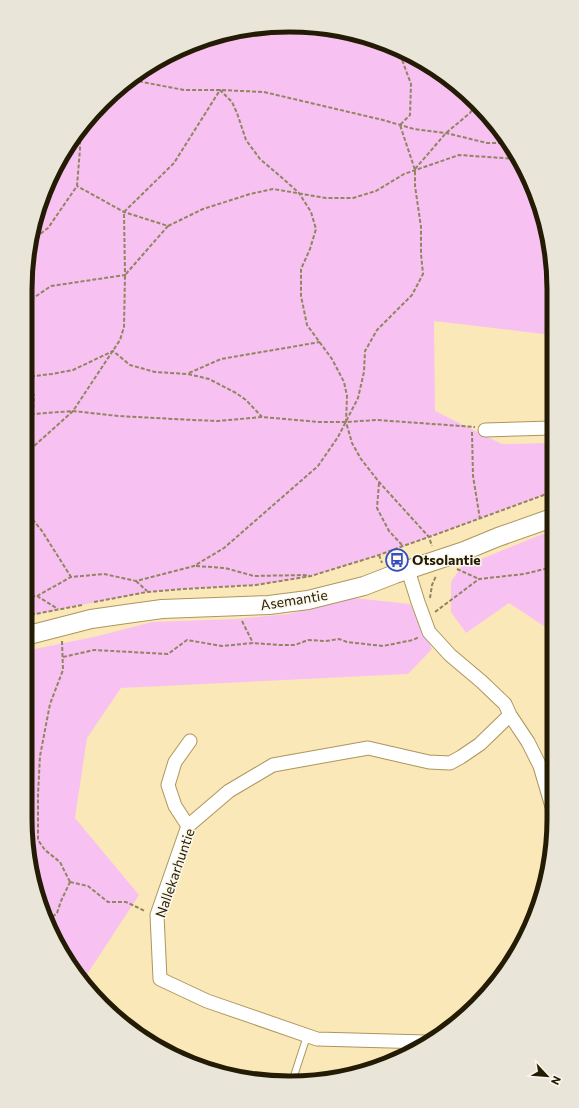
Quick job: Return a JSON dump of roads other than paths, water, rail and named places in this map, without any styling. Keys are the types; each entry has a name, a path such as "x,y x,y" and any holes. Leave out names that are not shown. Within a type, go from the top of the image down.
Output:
{"main road":[{"name":"Asemantie","path":"32,634 91,619 162,609 269,605 308,600 364,586 547,520"}],"street":[{"path":"485,430 547,428"},
{"path":"408,570 429,632 450,655 505,704 510,715 528,742 540,766 547,790"},
{"name":"Nallekarhuntie","path":"418,1042 317,1039 207,1001 160,979 157,915 188,826 228,791 273,765 368,748 429,762 450,763 480,744 510,715"},
{"path":"188,826 175,806 168,785 175,762 190,741"}],"lane":[{"path":"294,1076 308,1036"}],"place":[{"name":"Otsolantie","path":"397,560"}]}
